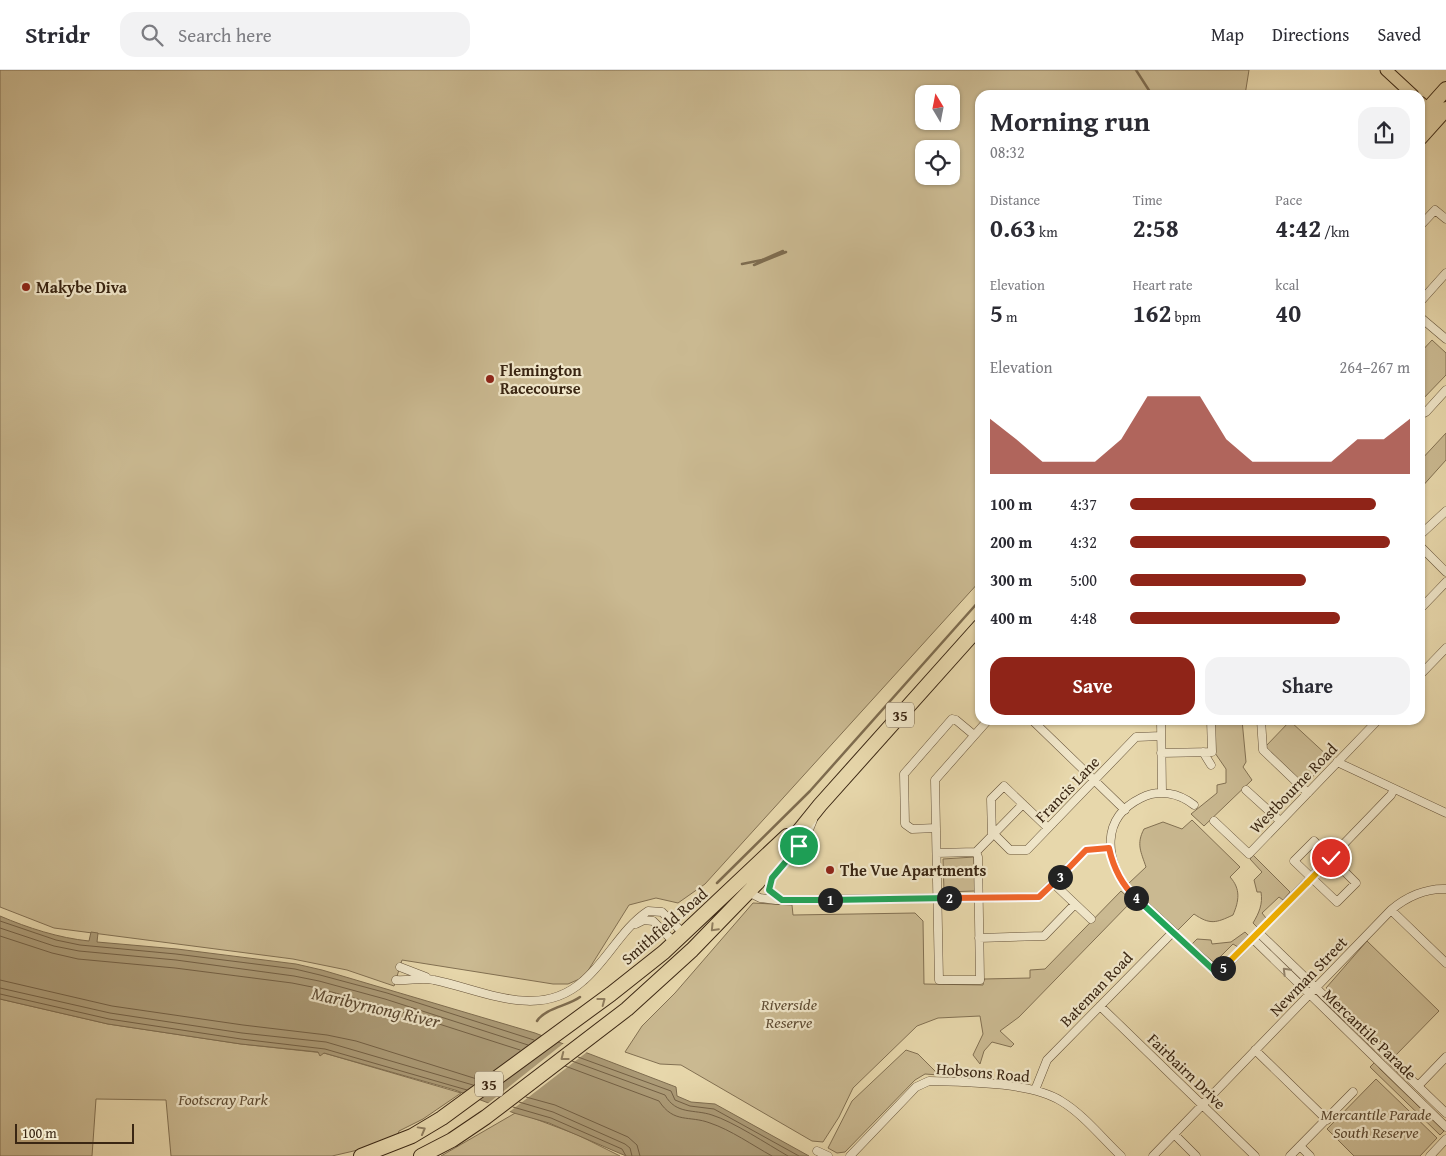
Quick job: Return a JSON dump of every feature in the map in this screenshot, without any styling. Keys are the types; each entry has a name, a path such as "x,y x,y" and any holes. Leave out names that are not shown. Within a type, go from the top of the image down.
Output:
{"highway":[{"path":"1425,124 1430,111 1446,89"},
{"name":"Smithfield Road","path":"421,1156 452,1140 486,1117 627,1010 692,950 743,888 819,807 975,632"},
{"name":"Smithfield Road","path":"361,1156 412,1136 458,1107 563,1030 743,888"},
{"path":"679,938 692,950"}],"main road":[{"path":"1386,70 1396,90"},
{"path":"1386,70 1408,90"}],"street":[{"path":"1425,221 1435,210 1446,219"},
{"path":"1425,296 1446,273"},
{"path":"1425,320 1446,339"},
{"path":"1425,412 1446,390"},
{"path":"1425,530 1446,511"},
{"path":"1425,551 1446,572"},
{"path":"1425,604 1446,582"},
{"path":"1425,670 1446,648"},
{"path":"936,828 912,829 905,824 904,774 952,720 956,720 974,735"},
{"path":"976,852 978,857 980,980 939,980 935,780 983,725"},
{"path":"1037,725 1125,810"},
{"path":"1160,725 1162,792"},
{"path":"1161,753 1212,752 1211,725"},
{"path":"1261,725 1263,750 1308,793"},
{"name":"Westbourne Road","path":"1214,821 1249,854 1337,762 1369,725"},
{"name":"Francis Lane","path":"993,835 1010,850 1028,850 1136,737 1161,736"},
{"path":"1203,752 1211,765"},
{"path":"1337,762 1446,813"},
{"path":"993,835 992,799 1004,786 1048,828"},
{"path":"1194,805 1184,798 1162,792 1142,797 1125,810 1114,827 1109,848 1112,862 1129,892 1218,974 1391,795 1394,789"},
{"path":"1246,790 1280,821"},
{"path":"937,853 976,852 1023,804"},
{"path":"782,900 770,892 769,882 806,837 819,807"},
{"path":"1314,841 1331,858 1356,883 1337,902 1294,860 1314,841"},
{"path":"743,888 760,898 782,900 1039,897 1086,850 1109,848"},
{"path":"1053,883 1091,919"},
{"name":"Newman Street","path":"1153,1156 1391,910 1402,900 1420,893 1446,889"},
{"path":"979,938 1044,936 1075,904"},
{"path":"400,967 436,980 503,998 526,1001 548,999 566,993 582,983 642,915 654,910 664,914 679,938"},
{"path":"1391,910 1446,963"},
{"path":"627,931 638,923 650,920 679,938"},
{"name":"Bateman Road","path":"1038,1090 1042,1069 1047,1060 1173,932"},
{"name":"Mercantile Parade","path":"1256,936 1316,988 1446,1113"},
{"name":"Mercantile Parade","path":"1256,936 1309,994 1446,1127"},
{"path":"396,980 436,980"},
{"name":"Fairbairn Drive","path":"1100,1006 1255,1156"},
{"path":"1256,1050 1327,1120"},
{"path":"1418,1086 1446,1057"},
{"name":"Hobsons Road","path":"850,1156 922,1083 944,1082 1038,1090 1065,1103 1121,1156"},
{"path":"1290,1156 1353,1092"},
{"path":"1174,1134 1196,1156"},
{"path":"1430,1156 1446,1139"},
{"path":"1300,1146 1310,1156"},
{"path":"817,1151 828,1156"}],"green space":[{"name":"Flemington Racecourse","path":"0,70 1249,70 1246,90 975,90 975,587 705,884 678,903 656,898 629,905 584,977 568,984 553,984 402,960 394,986 347,970 293,959 54,928 0,907"},
{"path":"1432,340 1446,353 1446,375 1425,397 1425,348"},
{"path":"1446,433 1446,460 1425,483 1425,456"},
{"path":"1214,725 1242,725 1246,762 1243,767 1252,780 1204,826 1191,814 1217,793 1217,785 1226,783 1226,769 1215,753"},
{"path":"1286,725 1294,725 1330,758 1304,786 1266,751 1266,746"},
{"path":"1192,820 1240,867 1230,877 1236,886 1238,900 1233,915 1213,922 1204,920 1194,914 1178,930 1128,884 1146,867 1140,844 1144,829 1163,822 1182,829"},
{"path":"1253,855 1290,892 1283,900 1279,897 1262,913 1266,918 1257,927 1253,923 1260,908 1261,892 1257,892 1254,880 1262,872 1250,859"},
{"path":"974,857 975,891 944,892 943,859"},
{"name":"Riverside Reserve","path":"1121,891 1132,901 1019,1017 1000,1031 1014,1044 1011,1047 992,1042 984,1051 980,1064 973,1055 983,1034 980,1016 938,1018 917,1026 853,1088 839,1117 823,1142 812,1141 681,1065 660,1064 625,1052 642,1026 675,993 753,903 792,905 793,915 915,913 923,921 924,984 983,985 984,979 1030,978 1030,970 1045,969"},
{"path":"1245,932 1249,936 1238,947 1233,944 1219,958 1223,962 1218,966 1192,944 1197,939 1211,940 1212,944 1231,942"},
{"path":"1367,941 1439,1011 1395,1056 1326,988"},
{"name":"Footscray Park","path":"0,999 108,1024 241,1044 324,1053 461,1093 423,1119 399,1131 398,1134 358,1150 332,1156 171,1156 166,1100 96,1099 92,1156 0,1156"},
{"path":"906,1050 918,1054 939,1075 925,1074 915,1080 845,1152 837,1153 828,1148 852,1101"},
{"path":"1376,1061 1380,1069 1444,1131 1440,1135 1370,1067"},
{"name":"Mercantile Parade South Reserve","path":"1376,1079 1437,1138 1420,1156 1354,1156 1327,1129"},
{"path":"517,1112 578,1135 620,1156 441,1156"}],"water":[{"name":"Maribyrnong River","path":"0,916 44,932 78,940 89,941 91,932 98,933 97,942 177,949 296,964 535,1033 676,1087 677,1096 691,1102 715,1104 809,1156 626,1156 549,1123 514,1113 455,1090 324,1053 320,1056 318,1052 241,1044 108,1024 0,999"}],"pier":[{"path":"564,1043 587,1052 508,1113 486,1105"}],"waterway":[{"path":"1136,70 1149,90"},
{"path":"742,264 762,260 783,251"},
{"path":"754,265 786,252"},
{"path":"717,883 810,791 975,606"},
{"path":"537,1021 545,1013 580,997"}],"place":[{"name":"Makybe Diva","path":"26,287"},
{"name":"Flemington Racecourse","path":"490,379"},
{"name":"The Vue Apartments","path":"830,870"}],"route":[{"path":"799,846 769,882 769,890 780,900 1039,897 1086,850 1089,848 1109,848 1112,862 1129,892 1218,974 1331,858"}]}
